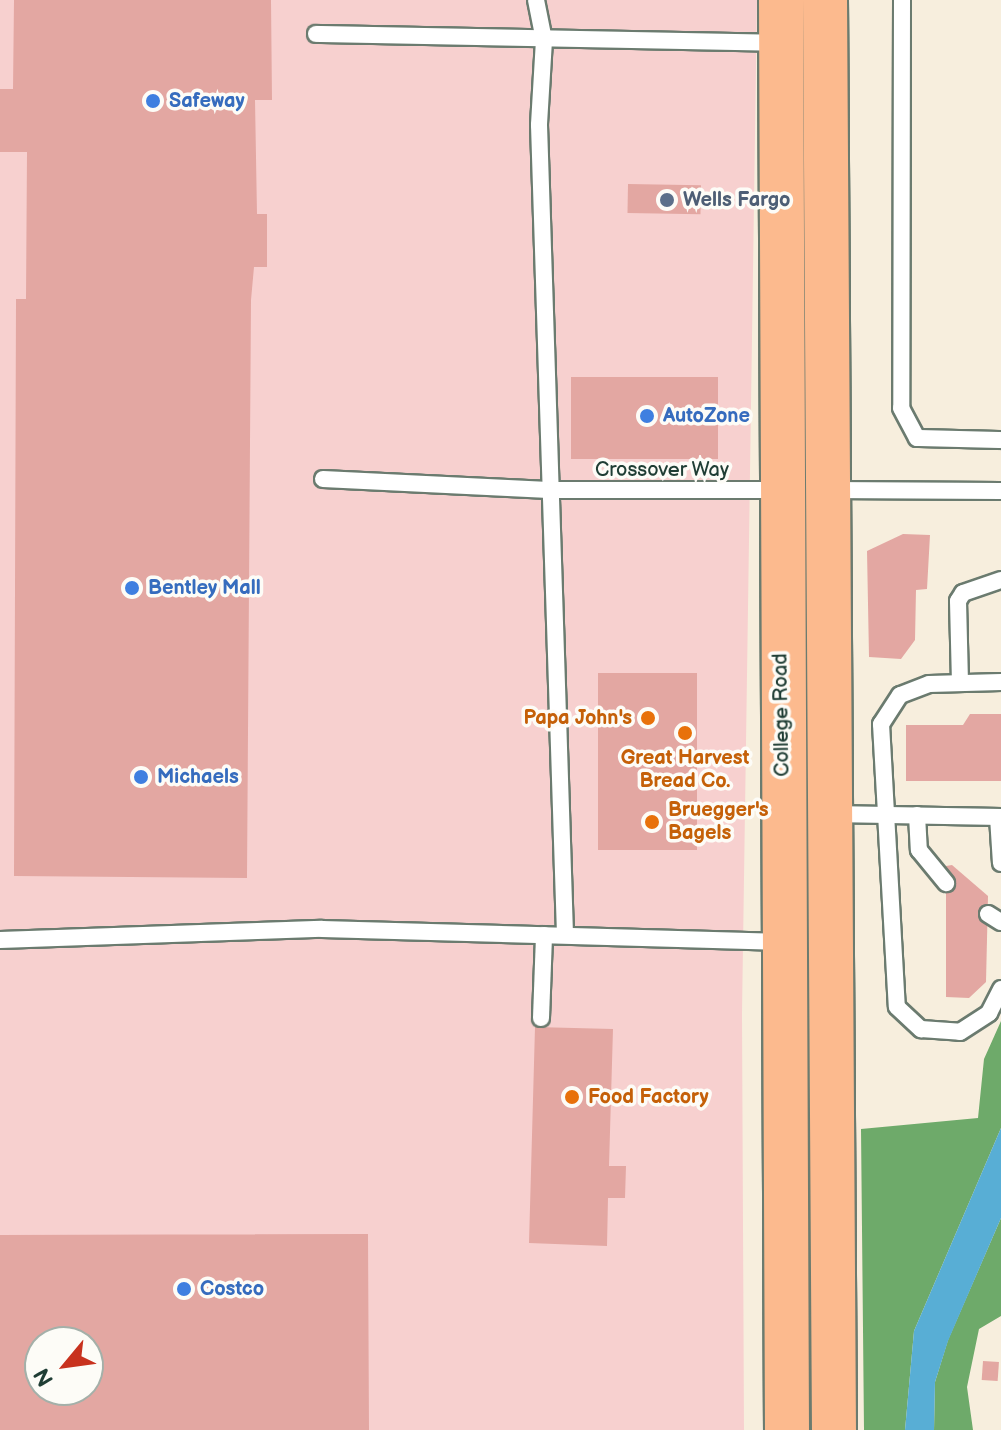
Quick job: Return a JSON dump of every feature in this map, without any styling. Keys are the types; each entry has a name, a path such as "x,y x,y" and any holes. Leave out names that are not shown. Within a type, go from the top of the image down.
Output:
{"main road":[{"name":"College Road","path":"781,0 778,490 786,942 787,1430"},
{"path":"825,0 834,1430"}],"lane":[{"path":"536,0 544,40 539,125 565,935"},
{"path":"902,0 901,408 917,438 1001,440"},
{"path":"316,34 781,43"},
{"name":"Crossover Way","path":"323,479 549,490 1001,491"},
{"path":"960,683 958,601 963,593 1001,580"},
{"path":"1001,682 929,684 889,708 881,724 884,814 901,1014 921,1029 969,1030 1001,989"},
{"path":"831,814 1000,817 1001,863"},
{"path":"917,815 924,863 946,883"},
{"path":"0,940 322,929 786,942"},
{"path":"541,1018 544,935"}],"shaded area":[{"path":"0,0 757,0 742,1014 744,1430 0,1430"}],"green space":[{"path":"1001,1021 1001,1128 914,1331 905,1430 864,1430 861,1129 978,1118 984,1059"},
{"path":"1001,1218 1001,1316 979,1329 967,1387 973,1430 934,1430 935,1382 948,1340"}],"water":[{"path":"1001,1128 1001,1218 948,1341 935,1382 934,1430 905,1430 914,1331"}],"building":[{"name":"Bentley Mall","path":"14,0 271,0 272,100 255,100 257,214 267,214 267,267 254,267 251,300 247,878 14,876 16,299 26,299 27,152 0,152 0,89 13,89"},
{"path":"628,184 701,185 700,214 627,213"},
{"path":"571,377 718,377 718,459 571,459"},
{"path":"903,534 930,535 927,589 916,590 915,640 901,659 869,657 867,551"},
{"path":"598,673 697,673 697,850 598,850"},
{"path":"970,714 1001,714 1001,781 906,781 906,725 963,725"},
{"path":"952,865 988,896 986,982 969,998 946,997 946,866"},
{"name":"Food Factory","path":"535,1027 613,1029 609,1166 626,1166 625,1198 608,1198 607,1246 529,1243"},
{"name":"Costco","path":"368,1234 369,1430 0,1430 0,1235"},
{"path":"983,1361 999,1362 998,1381 982,1380"}],"place":[{"name":"Safeway","path":"153,101"},
{"name":"Wells Fargo","path":"667,200"},
{"name":"AutoZone","path":"647,416"},
{"name":"Bentley Mall","path":"132,588"},
{"name":"Papa John's","path":"648,718"},
{"name":"Great Harvest Bread Co.","path":"685,733"},
{"name":"Michaels","path":"141,777"},
{"name":"Bruegger's Bagels","path":"652,822"},
{"name":"Food Factory","path":"572,1097"},
{"name":"Costco","path":"184,1289"}]}
